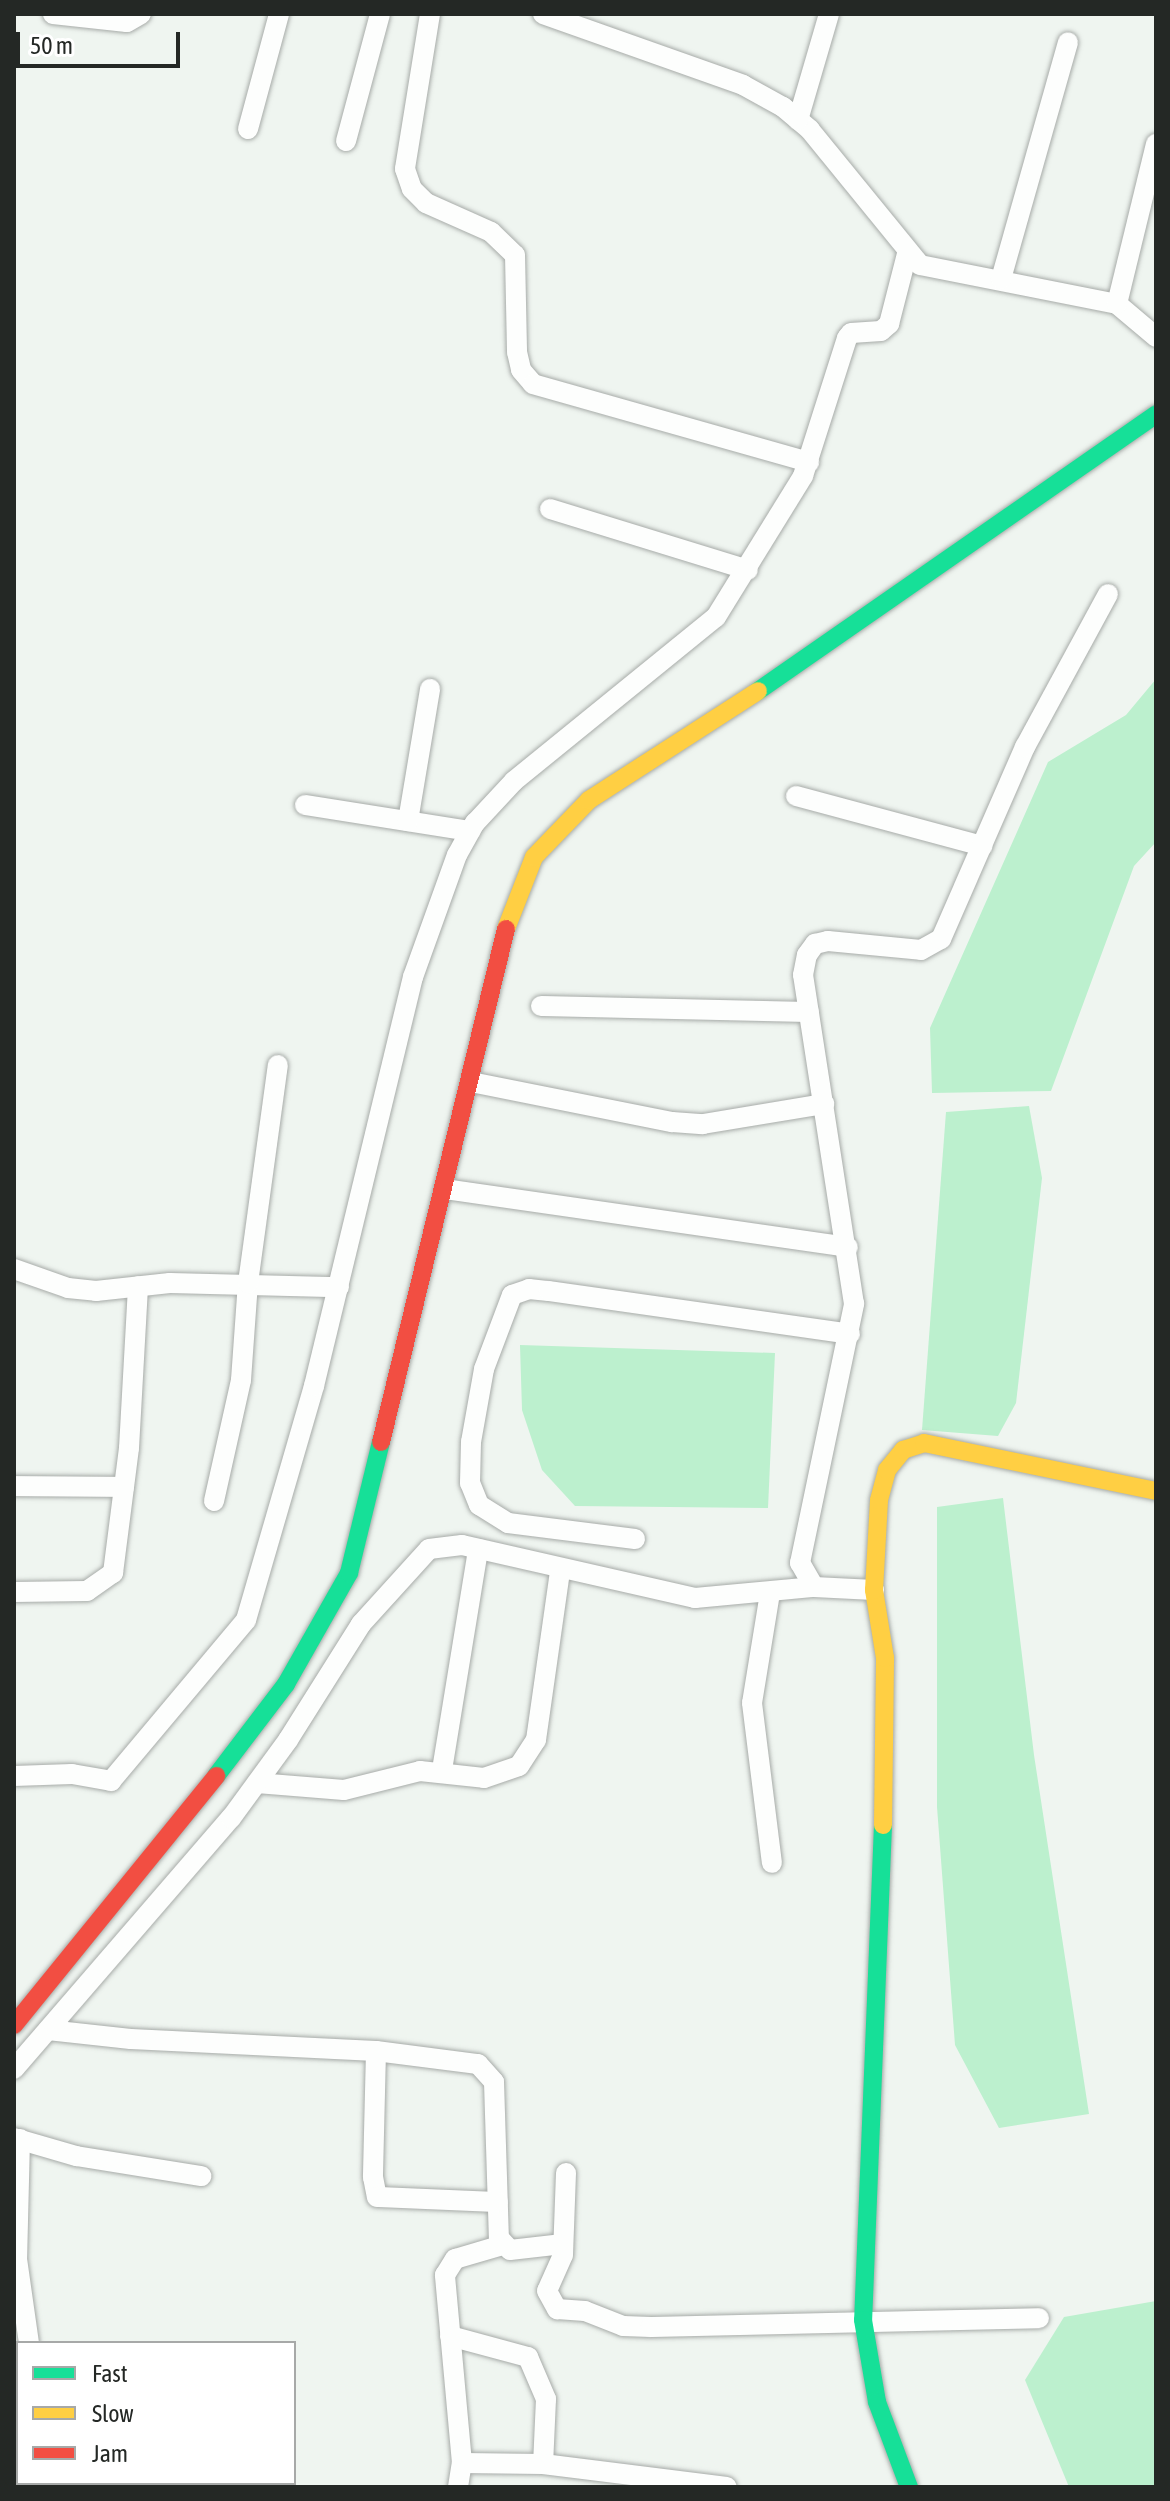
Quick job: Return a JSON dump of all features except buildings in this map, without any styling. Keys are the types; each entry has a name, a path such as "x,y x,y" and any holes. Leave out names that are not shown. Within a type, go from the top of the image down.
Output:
{"street":[{"path":"53,14 127,22 141,14"},
{"path":"248,129 279,14"},
{"path":"346,141 380,14"},
{"path":"430,14 405,169 412,189 426,203 491,232 515,255 517,352 521,370 533,384 809,462"},
{"path":"543,14 743,85 798,120 907,254 938,271 1001,279 1117,304 1156,337"},
{"path":"798,120 829,14"},
{"path":"1001,279 1068,42"},
{"path":"1117,304 1156,144"},
{"path":"14,1776 72,1774 111,1781 228,1646 257,1593 339,1287 413,977 470,831 514,781 706,626 748,570 809,462 844,344 851,333 881,331 889,324 907,254"},
{"path":"14,2025 269,1708 343,1585 445,1189 506,929 534,857 589,800 759,691 1156,414"},
{"path":"550,509 748,570"},
{"path":"814,1587 800,1563 854,1304 848,1247 803,975 815,944 933,947 941,939 1025,747 1108,594"},
{"path":"408,821 430,689"},
{"path":"796,796 982,846"},
{"path":"305,805 470,831"},
{"path":"541,1006 809,1012"},
{"path":"214,1501 241,1380 248,1283 278,1065"},
{"path":"471,1082 672,1122 703,1124 824,1104"},
{"path":"445,1189 848,1247"},
{"path":"14,1269 68,1288 248,1283 339,1287"},
{"path":"14,1592 87,1591 103,1585 113,1573 124,1487 138,1286"},
{"path":"635,1539 508,1523 479,1505 470,1483 471,1442 484,1369 512,1295 529,1289 549,1291 850,1334"},
{"path":"909,2487 877,2402 863,2320 871,2228 870,2096 881,1950 879,1816 885,1658 874,1590 879,1500 887,1470 903,1450 924,1443 1156,1491"},
{"path":"14,1486 124,1487"},
{"path":"14,2069 257,1783 361,1624 414,1560 445,1544 695,1598 814,1587 874,1590"},
{"path":"442,1770 478,1549"},
{"path":"257,1783 344,1790 442,1770 484,1778 503,1775 530,1754 560,1571"},
{"path":"770,1593 752,1703 772,1863"},
{"path":"48,2030 131,2039 376,2051 478,2064 489,2070 494,2082 498,2202 503,2245"},
{"path":"376,2051 373,2177 377,2197 498,2202"},
{"path":"29,2341 16,2246 17,2138 76,2156 201,2176"},
{"path":"566,2173 563,2244 547,2291 550,2305 623,2326 1039,2318"},
{"path":"458,2487 462,2463 450,2336 448,2263 503,2245 518,2250 563,2244"},
{"path":"450,2336 528,2357 546,2399 543,2464"},
{"path":"462,2463 543,2464 727,2487"}],"shaded area":[{"path":"1156,679 1156,842 1134,866 1051,1091 932,1093 930,1028 1048,762 1126,715"},
{"path":"1029,1106 1042,1178 1016,1403 998,1436 922,1430 946,1112"},
{"path":"520,1345 775,1353 768,1508 575,1506 542,1470 522,1410"},
{"path":"1003,1498 1034,1755 1089,2114 999,2128 955,2045 937,1807 937,1507"},
{"path":"1156,2301 1156,2487 1069,2487 1025,2380 1064,2317"}],"traffic: fast":[{"path":"758,691 1156,414"},
{"path":"216,1776 286,1684 349,1573 381,1442"},
{"path":"883,1825 863,2320 877,2402 909,2487"}],"traffic: slow":[{"path":"506,929 534,857 589,800 758,691"},
{"path":"883,1825 885,1658 874,1590 879,1500 887,1470 903,1450 924,1443 1156,1491"}],"traffic: jam":[{"path":"381,1442 506,929"},
{"path":"14,2025 216,1776"}]}
